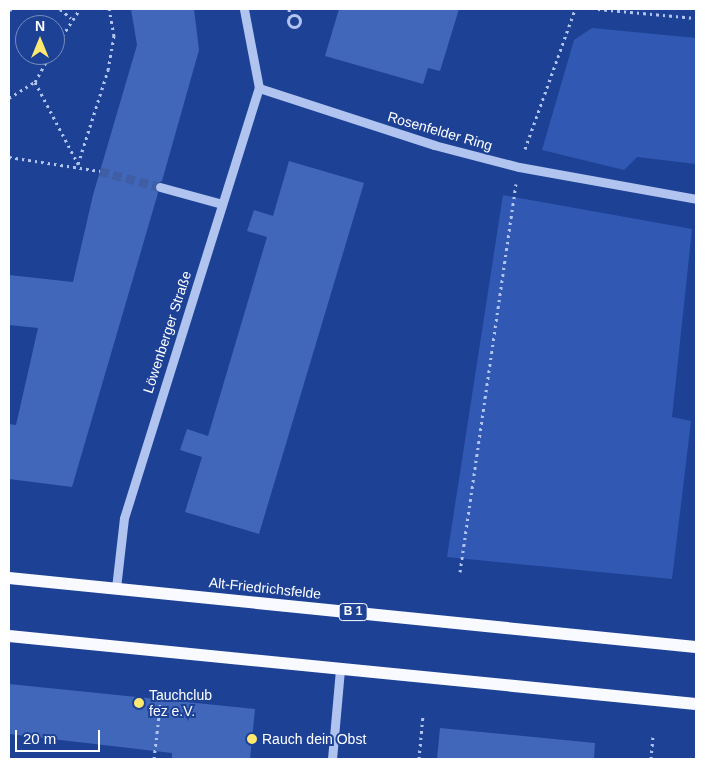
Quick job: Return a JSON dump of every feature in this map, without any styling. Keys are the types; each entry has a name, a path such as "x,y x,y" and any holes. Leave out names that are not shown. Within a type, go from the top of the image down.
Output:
{"main road":[{"name":"Alt-Friedrichsfelde","path":"9,578 696,647"},
{"path":"9,636 696,704"}],"street":[{"path":"244,9 259,88"},
{"name":"Rosenfelder Ring","path":"259,88 434,145 519,167 696,199"},
{"name":"Löwenberger Straße","path":"116,588 124,518 259,88"},
{"path":"160,187 222,204"},
{"path":"332,759 340,669"}],"path":[{"path":"60,9 72,18"},
{"path":"65,30 80,9"},
{"path":"78,164 108,70 114,36 109,9"},
{"path":"289,9 290,16"},
{"path":"460,572 519,167 576,9"},
{"path":"598,9 696,18"},
{"path":"9,98 35,82 44,65"},
{"path":"35,82 78,164"},
{"path":"9,157 78,164 100,171"},
{"path":"154,759 162,690"},
{"path":"419,759 423,715"},
{"path":"651,759 653,736"}],"shaded area":[{"path":"592,28 696,38 696,164 637,157 624,170 542,150 574,40"},
{"path":"503,195 692,229 672,417 691,421 672,579 447,557"}],"building":[{"path":"131,9 194,9 199,50 162,181 154,185 158,193 72,487 9,479 9,424 16,425 38,328 9,325 9,275 73,282 93,195 137,45"},
{"path":"339,9 459,9 440,71 428,68 423,84 325,56"},
{"path":"289,161 364,183 259,534 185,512 202,457 180,450 187,429 208,436 267,237 247,231 254,210 273,216"},
{"path":"9,684 255,709 250,759 172,759 172,753 9,734"},
{"path":"440,728 595,743 594,759 437,759"}],"tunnel":[{"path":"100,171 160,187"}],"place":[{"name":"Tauchclub fez e.V.","path":"139,703"},
{"name":"Rauch dein Obst","path":"252,739"}]}
